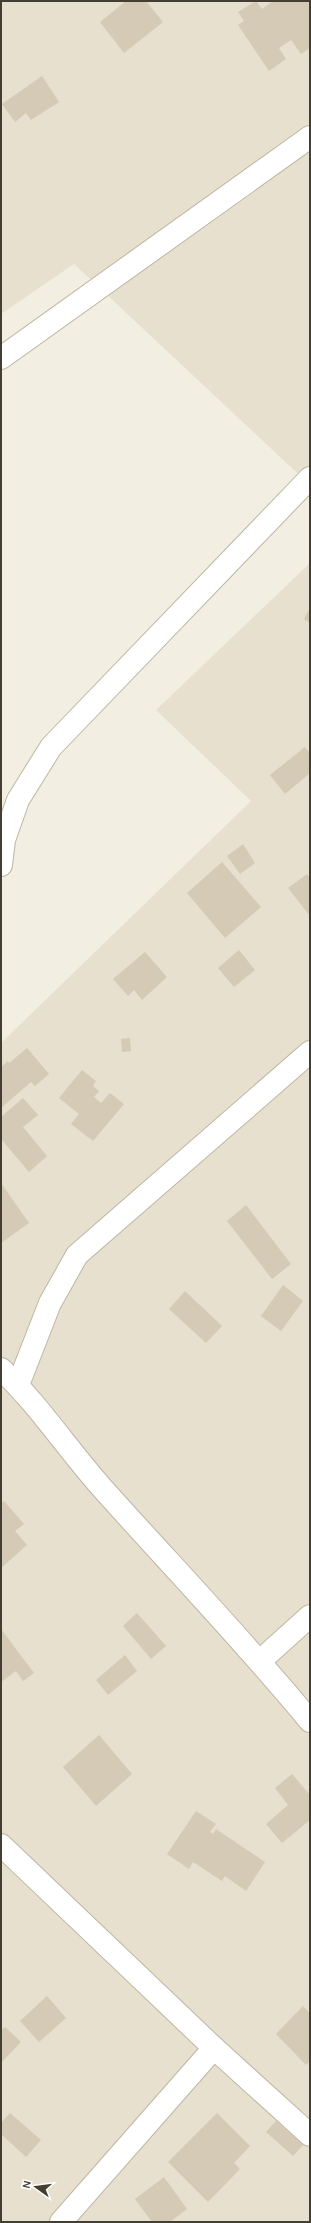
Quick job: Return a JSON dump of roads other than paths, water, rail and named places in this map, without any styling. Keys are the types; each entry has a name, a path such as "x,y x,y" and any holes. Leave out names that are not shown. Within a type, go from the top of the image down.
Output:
{"street":[{"path":"1,358 310,137"},
{"path":"1,865 4,840 18,800 51,747 310,478"},
{"path":"18,1385 50,1303 76,1255 310,1052"},
{"path":"1,1369 18,1385 101,1487 260,1660 310,1721"},
{"path":"260,1660 310,1616"},
{"path":"1,1845 214,2048 310,2135"},
{"path":"61,2222 214,2048"}]}
